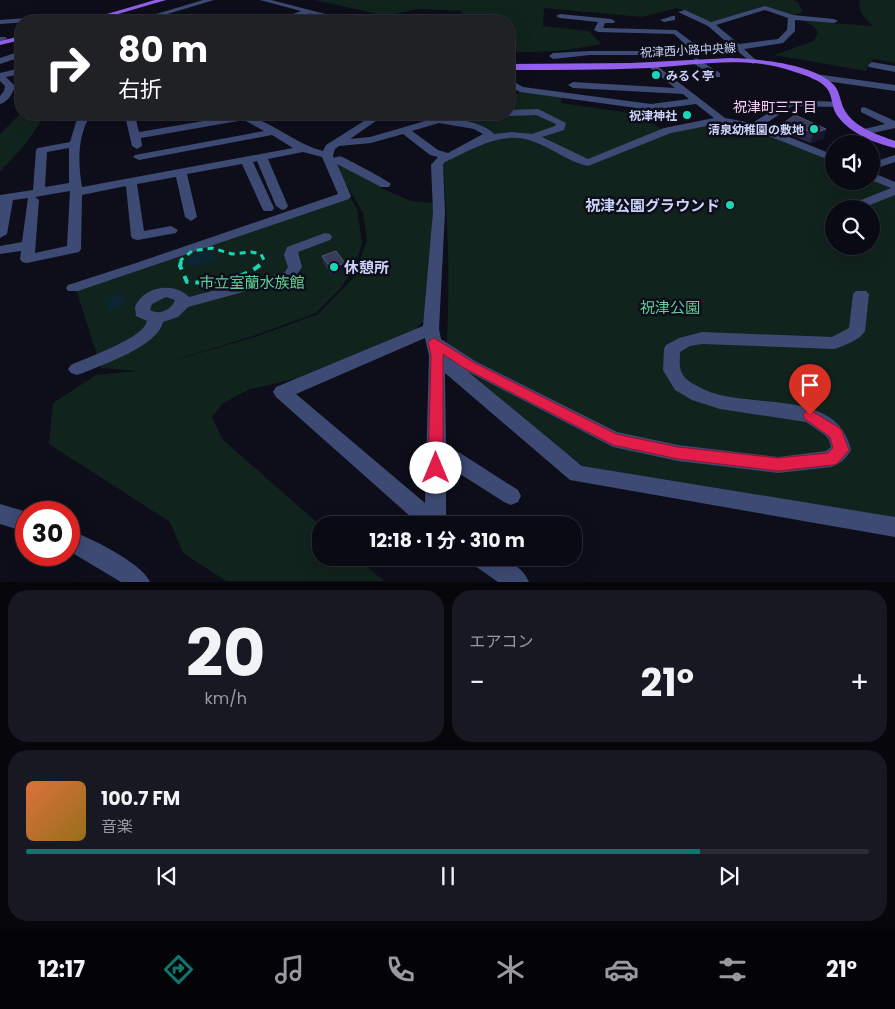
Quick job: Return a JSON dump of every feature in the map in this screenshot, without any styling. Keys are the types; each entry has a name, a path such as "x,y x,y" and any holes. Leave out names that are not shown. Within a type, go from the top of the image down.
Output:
{"main road":[{"path":"109,15 163,0"},
{"path":"1,40 15,39"},
{"name":"祝津西小路中央線","path":"515,68 652,65 732,59 786,66 815,76 833,90 840,112 848,121 864,132 895,145"}],"street":[{"path":"158,15 211,0"},
{"path":"266,0 324,15"},
{"path":"277,3 288,0"},
{"path":"669,19 709,24 765,8 792,17 834,21"},
{"path":"297,15 309,11"},
{"path":"682,12 709,24 752,61"},
{"path":"792,17 806,12"},
{"path":"560,14 559,22 601,23 617,21"},
{"path":"663,48 738,47 780,41 792,31 792,17"},
{"path":"0,22 15,21"},
{"path":"628,31 630,22"},
{"path":"601,23 598,30 676,32 694,48"},
{"path":"628,31 646,40"},
{"path":"654,44 717,75"},
{"path":"553,56 673,53"},
{"path":"596,54 601,66"},
{"path":"0,61 15,56"},
{"path":"652,65 722,120"},
{"path":"872,65 895,69"},
{"path":"572,67 572,96"},
{"path":"0,77 15,72"},
{"path":"815,76 895,88"},
{"path":"0,77 6,80 10,86 0,102"},
{"path":"573,85 684,90"},
{"path":"515,86 520,90"},
{"path":"515,92 520,90 651,107 697,101"},
{"path":"754,126 790,103 837,104"},
{"path":"864,110 895,125 864,132"},
{"path":"515,113 538,112 561,123 560,128 533,137"},
{"path":"74,144 42,150 27,259 74,249 74,144 77,129 82,120"},
{"path":"131,120 139,157 136,181 138,236 171,230"},
{"path":"135,136 216,120"},
{"path":"251,120 303,150 340,160 354,171 377,179 385,184"},
{"path":"72,288 112,277 290,212 345,196 328,158 330,147 371,120"},
{"path":"335,143 370,140 404,130 425,120"},
{"path":"450,120 482,128 489,134 487,138"},
{"path":"434,342 282,392 435,525 434,342 439,212 437,165 441,160 487,138 512,135 533,137 588,163 668,130 722,120 754,126 825,155"},
{"path":"404,130 434,153 448,156"},
{"path":"139,157 274,132"},
{"path":"0,234 4,198 36,196 136,181 303,150"},
{"path":"261,157 282,206"},
{"path":"880,164 895,158"},
{"path":"246,160 268,208"},
{"path":"181,172 191,217"},
{"path":"880,179 895,186"},
{"path":"872,200 895,191"},
{"path":"183,303 181,296 172,292 152,296 143,304 142,312 150,317 156,317 176,311 183,303 290,275 295,266 291,255 292,250 325,237"},
{"path":"0,250 29,245"},
{"path":"434,342 469,365 613,439 678,453 778,465 832,459 841,450 836,433 810,415 711,401 690,392 677,382 669,362 672,349 685,342 702,338 834,343 857,331 862,294"},
{"path":"77,368 142,338 154,327 156,317"},
{"path":"434,342 577,474 895,527"},
{"path":"436,448 511,496"},
{"path":"0,514 15,519"},
{"path":"80,546 126,570 140,582"},
{"path":"495,566 518,582"}],"green space":[{"path":"315,0 791,0 798,2 803,12 791,16 763,7 711,22 677,8 642,17 544,8 543,26 589,31 601,44 555,51 532,52 515,52 515,15 462,15 462,11 418,9 382,15"},
{"path":"860,0 895,0 895,63 873,59 866,71 774,55 814,41 818,32 813,26 803,21 873,26 861,12"},
{"name":"祝津公園","path":"523,91 562,97 561,103 637,114 668,133 722,122 753,127 825,156 825,190 880,190 880,181 895,188 895,521 587,469 446,359 448,263 443,167 446,161 492,135 487,127 449,120 515,120 515,94"},
{"path":"15,119 42,120 27,142 0,172 0,134"},
{"name":"市立室蘭水族館","path":"333,162 373,178 381,188 411,201 435,203 427,318 409,335 315,374 248,390 223,403 212,417 222,439 312,518 312,566 366,566 384,581 226,581 183,553 170,522 49,444 53,403 96,375 138,371 101,368 76,289 350,197 357,209 362,243 354,269 339,290 316,313 256,335 165,363 258,336 318,314 353,278 367,241 363,213"}],"water":[{"path":"204,251 212,252 218,260 187,268 186,262 191,255"},
{"path":"121,293 126,304 107,311 105,305 111,303 110,300 104,302 103,299"}],"building":[{"path":"795,115 826,129 814,133 785,122"},
{"path":"336,251 345,263 331,268 322,256"}],"railway":[{"path":"181,262 192,251 212,248 232,254 251,252 261,254 264,260 261,263"},
{"path":"181,262 180,266 187,282 227,279 247,273 263,262"}],"place":[{"name":"みるく亭","path":"656,75"},
{"name":"祝津神社","path":"687,115"},
{"name":"清泉幼稚園の敷地","path":"814,129"},
{"name":"祝津公園グラウンド","path":"730,205"},
{"name":"休憩所","path":"334,267"}],"district":[{"name":"祝津町三丁目","path":"775,107"}],"route":[{"path":"436,468 437,356 434,342 469,365 613,439 678,453 778,465 832,459 841,450 836,433 810,415"}]}
